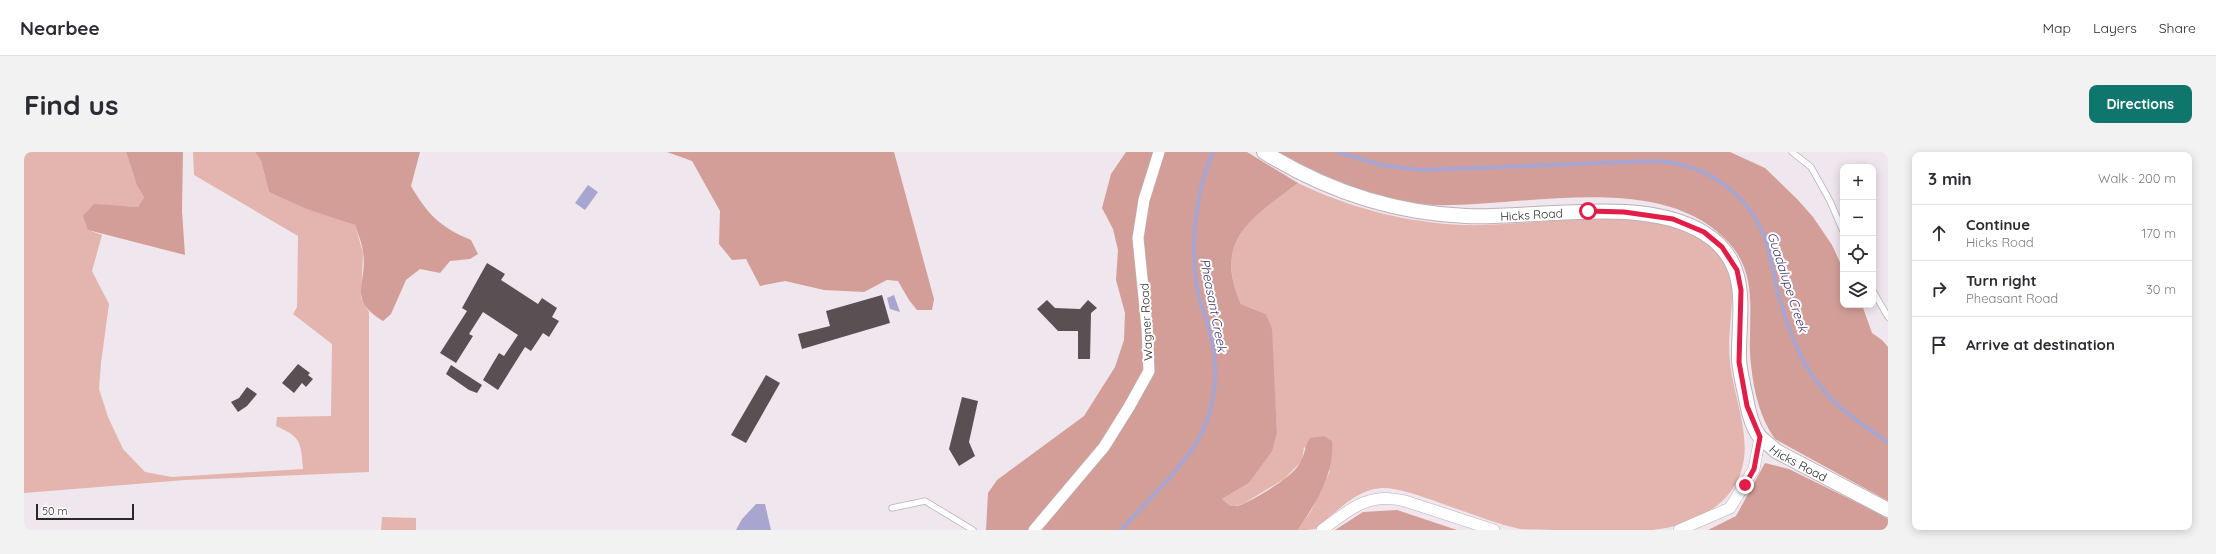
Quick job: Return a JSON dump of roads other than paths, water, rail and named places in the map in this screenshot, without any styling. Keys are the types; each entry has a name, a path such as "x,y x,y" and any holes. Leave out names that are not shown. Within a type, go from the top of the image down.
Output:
{"street":[{"name":"Wagner Road","path":"1034,530 1104,447 1129,408 1148,371 1147,328 1138,238 1144,200 1159,152"},
{"name":"Hicks Road","path":"1264,152 1306,176 1336,190 1356,197 1412,210 1466,216 1588,211 1624,212 1673,219 1704,232 1722,247 1737,270 1741,290 1739,362 1747,406 1760,437 1776,451 1888,510"},
{"path":"1679,530 1694,525 1730,508 1754,469 1760,437"},
{"path":"1322,530 1359,504 1379,498 1392,498 1494,530"}],"lane":[{"path":"1792,152 1811,167 1830,201 1840,224"},
{"path":"1876,296 1888,317"},
{"path":"892,508 925,501 973,530"}],"water":[{"path":"588,185 598,192 585,210 575,203"},
{"path":"894,295 900,312 890,309 887,298"},
{"path":"756,504 765,504 771,530 736,530 742,519"}],"waterway":[{"name":"Pheasant Creek","path":"1121,530 1166,482 1188,455 1203,430 1211,408 1215,361 1210,332 1197,288 1194,236 1198,201 1213,152"},
{"name":"Guadalupe Creek","path":"1338,152 1381,165 1421,170 1652,161 1688,167 1704,173 1719,181 1745,204 1764,235 1782,307 1799,352 1810,372 1826,393 1845,411 1888,442"}]}
